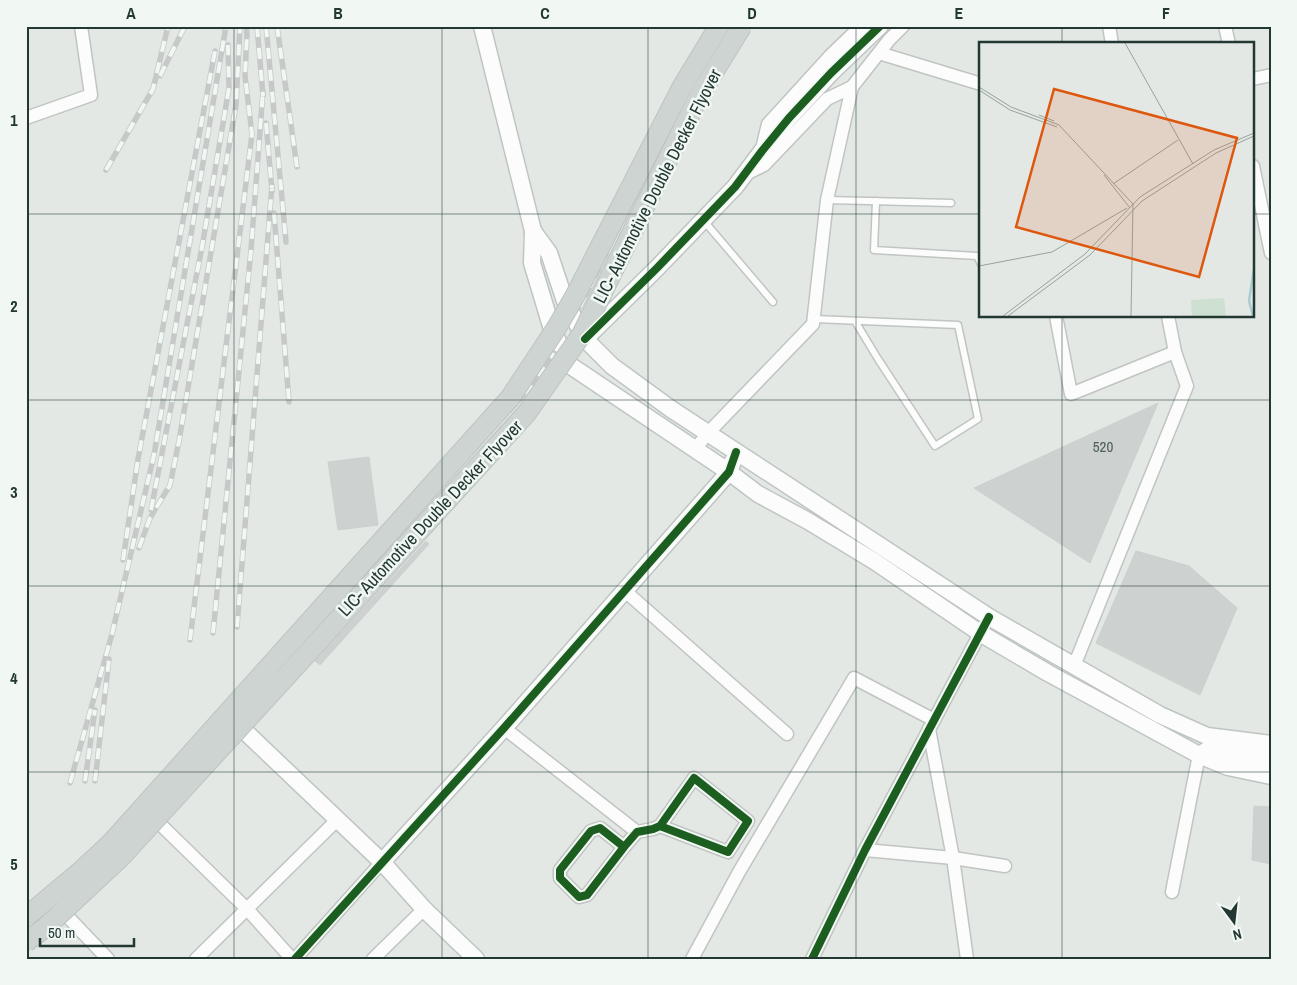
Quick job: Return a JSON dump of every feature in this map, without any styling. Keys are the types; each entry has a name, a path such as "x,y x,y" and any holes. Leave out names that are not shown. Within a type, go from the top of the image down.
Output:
{"main road":[{"path":"482,26 532,232 532,263 551,326 568,364 729,472 758,494 808,521 874,561 980,633 1048,673 1209,747 1271,760"},
{"path":"26,909 106,839 220,709 505,395 551,326 565,301 675,83 708,26"},
{"name":"LIC- Automotive Double Decker Flyover","path":"26,917 111,843 510,398 575,296 682,86 719,26"},
{"name":"LIC- Automotive Double Decker Flyover","path":"26,942 46,927 122,856 526,414 582,334 699,96 742,26"},
{"path":"26,948 49,931 124,860 530,419 585,339 704,100 748,26"},
{"path":"585,339 704,220 735,187 789,118 880,26"},
{"path":"532,232 549,253 565,301 585,339 612,366 736,452 989,617 1160,715 1209,747 1228,767 1271,776"},
{"path":"382,862 504,728 729,472 736,452"},
{"path":"220,709 382,862 424,910 476,959"},
{"path":"1209,747 1271,744"}],"street":[{"path":"26,118 91,95 81,26"},
{"path":"762,151 768,124 830,56 861,26"},
{"path":"744,175 764,165 827,99 852,87 889,40 903,26"},
{"path":"1109,26 1112,42"},
{"path":"1225,26 1229,42"},
{"path":"879,53 979,83"},
{"path":"1254,78 1271,75"},
{"path":"695,449 813,324 827,200 852,87"},
{"path":"1254,171 1271,253"},
{"path":"1056,318 1071,394 1176,352"},
{"path":"1074,666 1187,386 1176,352 1168,318"},
{"path":"625,591 787,734"},
{"path":"812,959 864,850 989,617"},
{"path":"692,959 744,864 854,678 931,724 967,959"},
{"path":"504,728 637,832"},
{"path":"1172,892 1209,747"},
{"path":"624,848 600,828 596,828 591,831 560,870 560,878 579,897 587,895 637,832 660,826 694,778 748,821 728,852 660,826"},
{"path":"196,959 248,910 337,820"},
{"path":"159,822 248,910 292,959"},
{"path":"864,850 953,858 1005,866"},
{"path":"296,959 382,862"},
{"path":"373,959 424,910"},
{"path":"66,915 108,959"}],"lane":[{"path":"827,200 951,203"},
{"path":"876,201 874,250 977,256 979,260"},
{"path":"704,220 773,302"},
{"path":"814,319 958,326 978,419 935,446 855,321"}],"building":[{"path":"1158,403 1090,563 974,488"},
{"path":"369,457 378,525 338,530 328,462"},
{"path":"426,541 429,544 320,665 315,661"},
{"path":"1136,551 1189,566 1237,608 1200,695 1096,643"},
{"path":"1254,806 1271,807 1271,864 1252,860"}],"railway":[{"path":"106,170 153,89 168,26"},
{"path":"160,76 185,26"},
{"path":"70,783 112,634 154,455 226,26"},
{"path":"139,548 150,518 170,485 179,441 236,105 240,26"},
{"path":"190,640 252,134 245,76 246,26"},
{"path":"257,26 263,96"},
{"path":"266,26 286,242"},
{"path":"277,26 297,167"},
{"path":"685,95 725,26"},
{"path":"26,935 71,898 114,858 538,389 582,320 672,133 734,26"},
{"path":"151,510 202,247 229,88 228,45"},
{"path":"123,560 138,459 215,51"},
{"path":"213,633 251,250 263,91"},
{"path":"266,123 272,191"},
{"path":"622,220 660,141"},
{"path":"237,627 272,185"},
{"path":"274,213 289,402"},
{"path":"580,307 606,254"},
{"path":"510,410 532,385 554,353"},
{"path":"95,781 109,659"},
{"path":"85,781 95,710"},
{"path":"79,880 108,853 173,783"}],"cycle path":[{"path":"585,339 735,187 789,118 831,73 880,26"},
{"path":"295,959 504,728 729,472 736,452"},
{"path":"812,959 865,850 989,617"},
{"path":"624,847 587,895 579,897 560,878 560,870 591,831 600,828 624,847 637,832 660,826 694,778 748,821 728,852 660,826"}]}
